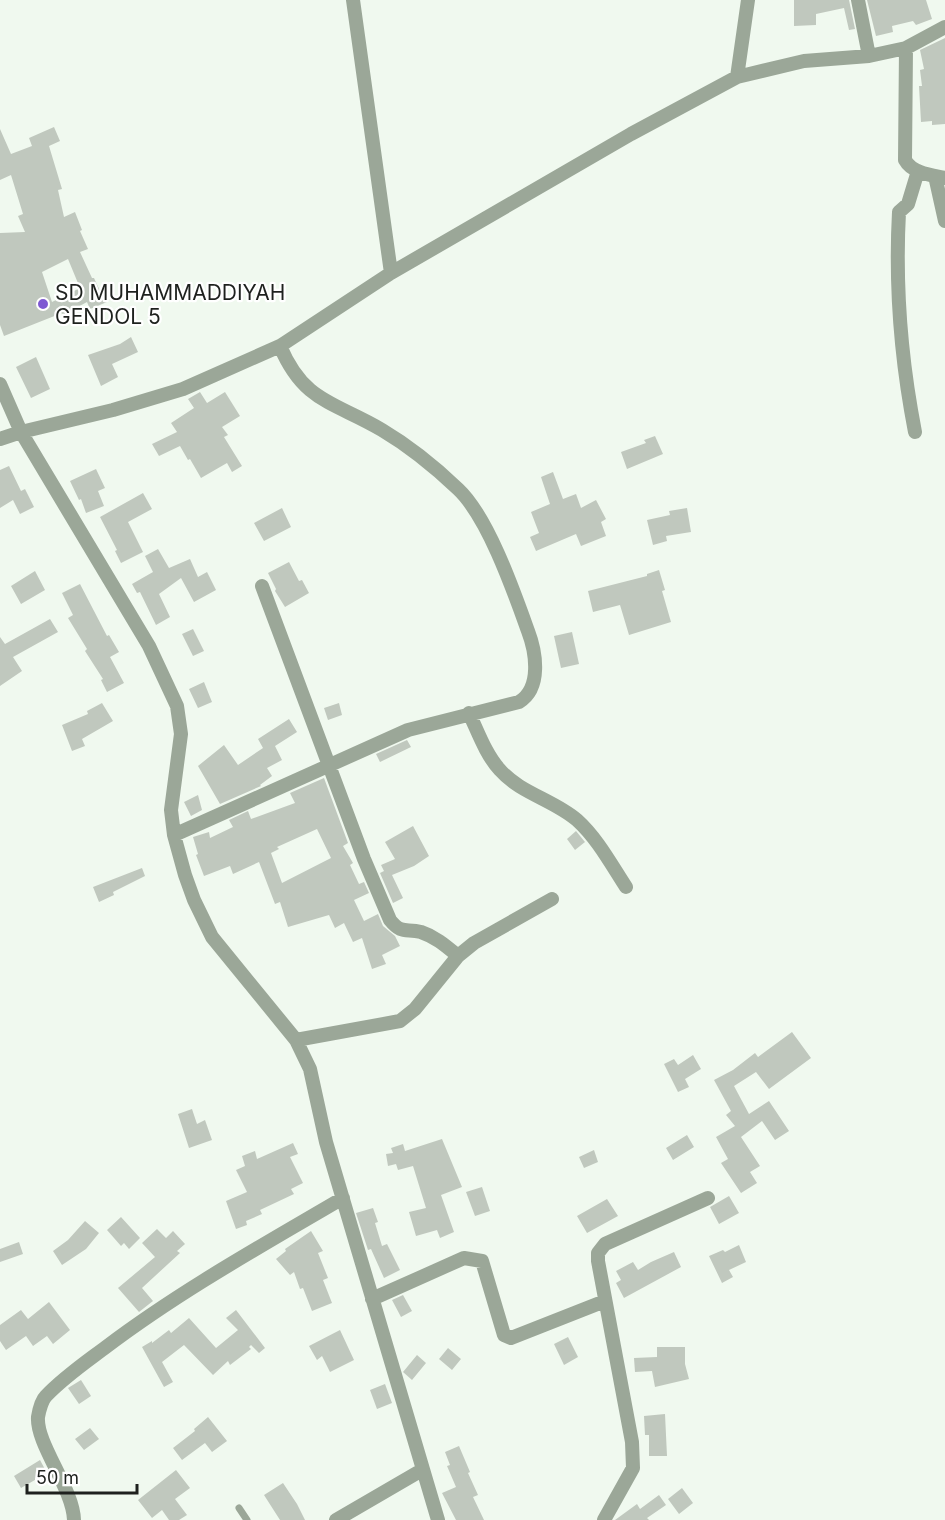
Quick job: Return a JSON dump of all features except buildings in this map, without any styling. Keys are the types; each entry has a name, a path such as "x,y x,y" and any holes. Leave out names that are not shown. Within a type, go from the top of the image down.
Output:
{"street":[{"path":"353,0 391,273"},
{"path":"737,77 748,0"},
{"path":"858,0 869,56"},
{"path":"0,439 113,410 183,389 280,346 391,273 631,134 737,77 804,61 869,56 906,48 945,27"},
{"path":"906,48 905,160 908,165 918,171 940,177 945,221"},
{"path":"915,432 906,387 896,262 899,212 908,204 918,171"},
{"path":"174,835 408,730 519,702 532,688 535,675 531,641 513,587 480,519 460,490 414,451 381,430 328,404 306,387 288,364 280,346"},
{"path":"0,384 21,432 149,646 177,706 181,734 171,810 174,835 194,900 212,937 296,1040 310,1069 326,1142 438,1520"},
{"path":"262,586 364,859 390,920 397,928 404,931 419,932 441,941 458,956"},
{"path":"470,713 500,772 576,819 592,837 626,887"},
{"path":"296,1040 400,1021 416,1009 458,956 474,943 552,899"},
{"path":"74,1520 60,1474 43,1440 38,1417 44,1398 78,1368 131,1328 230,1264 343,1198"},
{"path":"604,1520 633,1468 632,1442 598,1253 605,1244 708,1198"},
{"path":"372,1299 464,1258 482,1261 504,1335 511,1338 605,1301"},
{"path":"336,1520 422,1470"}],"lane":[{"path":"238,1508 247,1520"}],"place":[{"name":"SD MUHAMMADDIYAH GENDOL 5","path":"43,304"}]}
